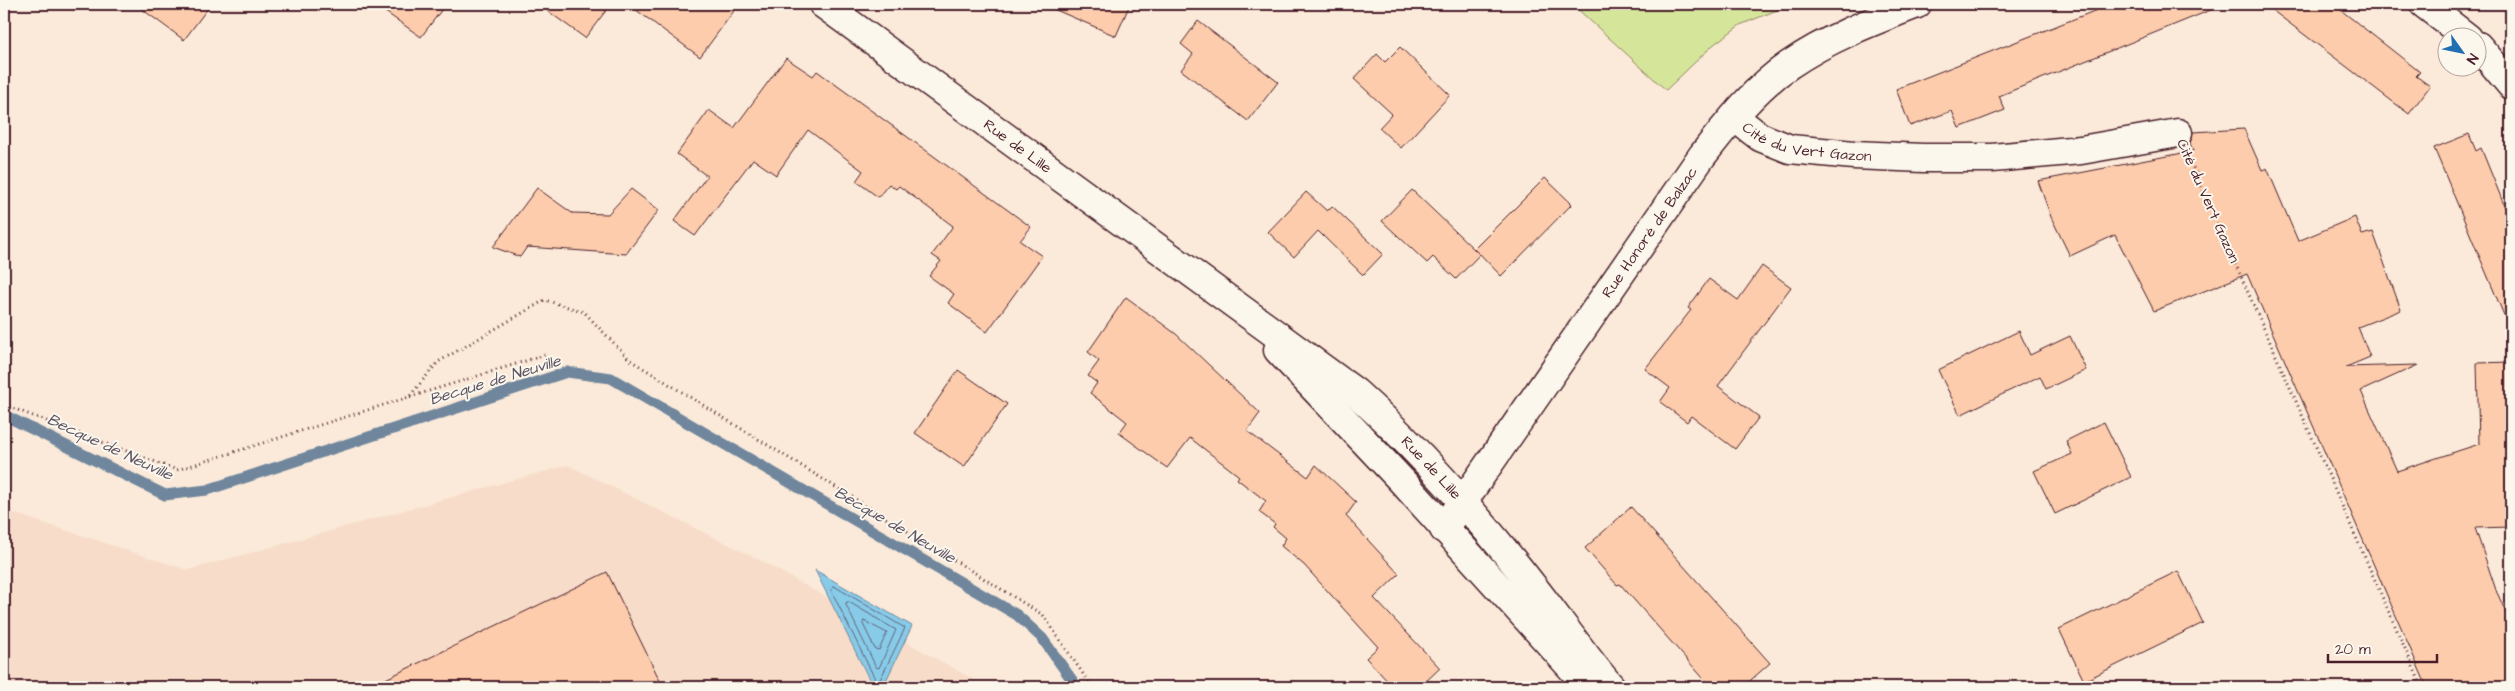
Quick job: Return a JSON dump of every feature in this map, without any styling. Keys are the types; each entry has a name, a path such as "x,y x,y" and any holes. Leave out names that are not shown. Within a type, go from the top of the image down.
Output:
{"main road":[{"name":"Rue de Lille","path":"823,4 1355,392 1416,451 1463,502 1528,580 1611,687"},
{"name":"Rue Honoré de Balzac","path":"1444,529 1696,164 1734,117 1769,81 1789,65 1844,34 1917,4"},
{"path":"2424,4 2455,28"},
{"path":"2488,58 2511,85"},
{"name":"Cité du Vert Gazon","path":"1734,117 1760,137 1790,149 1854,155 1923,158 1992,158 2071,151 2178,133"},
{"name":"Rue de Lille","path":"1213,290 1272,344 1589,687"}],"path":[{"name":"Cité du Vert Gazon","path":"2178,133 2422,687"},
{"path":"409,397 438,362 545,300 584,312 630,360 1044,615 1092,687"},
{"path":"4,405 178,470 548,354"}],"shaded area":[{"path":"568,465 760,560 987,687 4,687 4,510 188,570"}],"green space":[{"path":"1572,4 1792,4 1740,25 1713,45 1666,90"}],"water":[{"path":"815,570 912,626 883,687 873,687"}],"building":[{"path":"135,4 211,4 184,40"},
{"path":"374,4 446,4 421,37"},
{"path":"538,4 611,4 585,38"},
{"path":"628,4 739,4 700,57"},
{"path":"1042,4 1130,4 1116,36"},
{"path":"2112,4 2223,5 1999,96 2005,110 1959,128 1952,111 1910,126 1896,89"},
{"path":"2264,4 2333,4 2420,72 2416,76 2430,86 2409,114"},
{"path":"1198,21 1278,82 1248,121 1181,70 1193,54 1181,44"},
{"path":"1400,47 1450,95 1401,148 1379,128 1392,114 1354,79 1377,54 1385,62"},
{"path":"786,58 813,76 817,71 1031,227 1020,241 1042,256 987,332 948,303 954,294 929,276 941,261 932,255 953,226 899,186 896,189 889,184 878,197 856,181 863,171 808,130 776,175 753,159 695,236 674,221 707,176 677,154 709,110 734,128"},
{"path":"2244,129 2262,170 2267,168 2298,241 2355,217 2362,235 2373,232 2401,310 2358,327 2370,357 2346,367 2418,365 2361,391 2397,471 2479,444 2477,363 2511,362 2511,527 2475,528 2496,590 2511,624 2511,687 2427,687 2247,274 2154,311 2115,235 2070,256 2051,217 2038,181 2193,151 2190,143 2193,132"},
{"path":"2469,134 2476,151 2481,148 2511,222 2511,332 2434,148"},
{"path":"1545,178 1572,204 1501,276 1480,254 1456,279 1433,257 1427,263 1382,221 1412,190 1478,253 1474,249"},
{"path":"537,188 572,213 608,214 631,189 659,210 626,254 527,247 520,257 493,247"},
{"path":"1306,192 1327,211 1332,206 1383,254 1363,275 1318,231 1294,257 1268,232"},
{"path":"1762,266 1791,287 1718,386 1759,417 1735,449 1691,416 1687,422 1660,402 1670,388 1645,369 1691,310 1688,308 1709,279 1738,300"},
{"path":"1126,297 1176,334 1260,413 1247,431 1308,477 1316,465 1356,502 1346,516 1399,574 1374,598 1440,668 1420,687 1393,687 1366,658 1378,647 1304,565 1281,546 1286,538 1273,527 1275,524 1259,512 1266,501 1237,479 1239,476 1190,438 1167,468 1119,433 1127,422 1090,393 1097,383 1088,376 1099,361 1088,352"},
{"path":"2019,331 2030,355 2070,336 2086,370 2046,389 2040,376 1960,415 1938,370"},
{"path":"958,370 1007,404 964,467 915,433"},
{"path":"2104,422 2131,477 2055,514 2034,471 2072,454 2066,441"},
{"path":"1631,507 1770,663 1743,687 1711,687 1620,584 1617,585 1585,548"},
{"path":"2178,571 2203,623 2084,681 2059,629"},
{"path":"607,572 663,687 369,687"}],"waterway":[{"name":"Becque de Neuville","path":"4,415 165,495 207,490 567,372 611,378 1017,615 1042,638 1077,687"}]}
